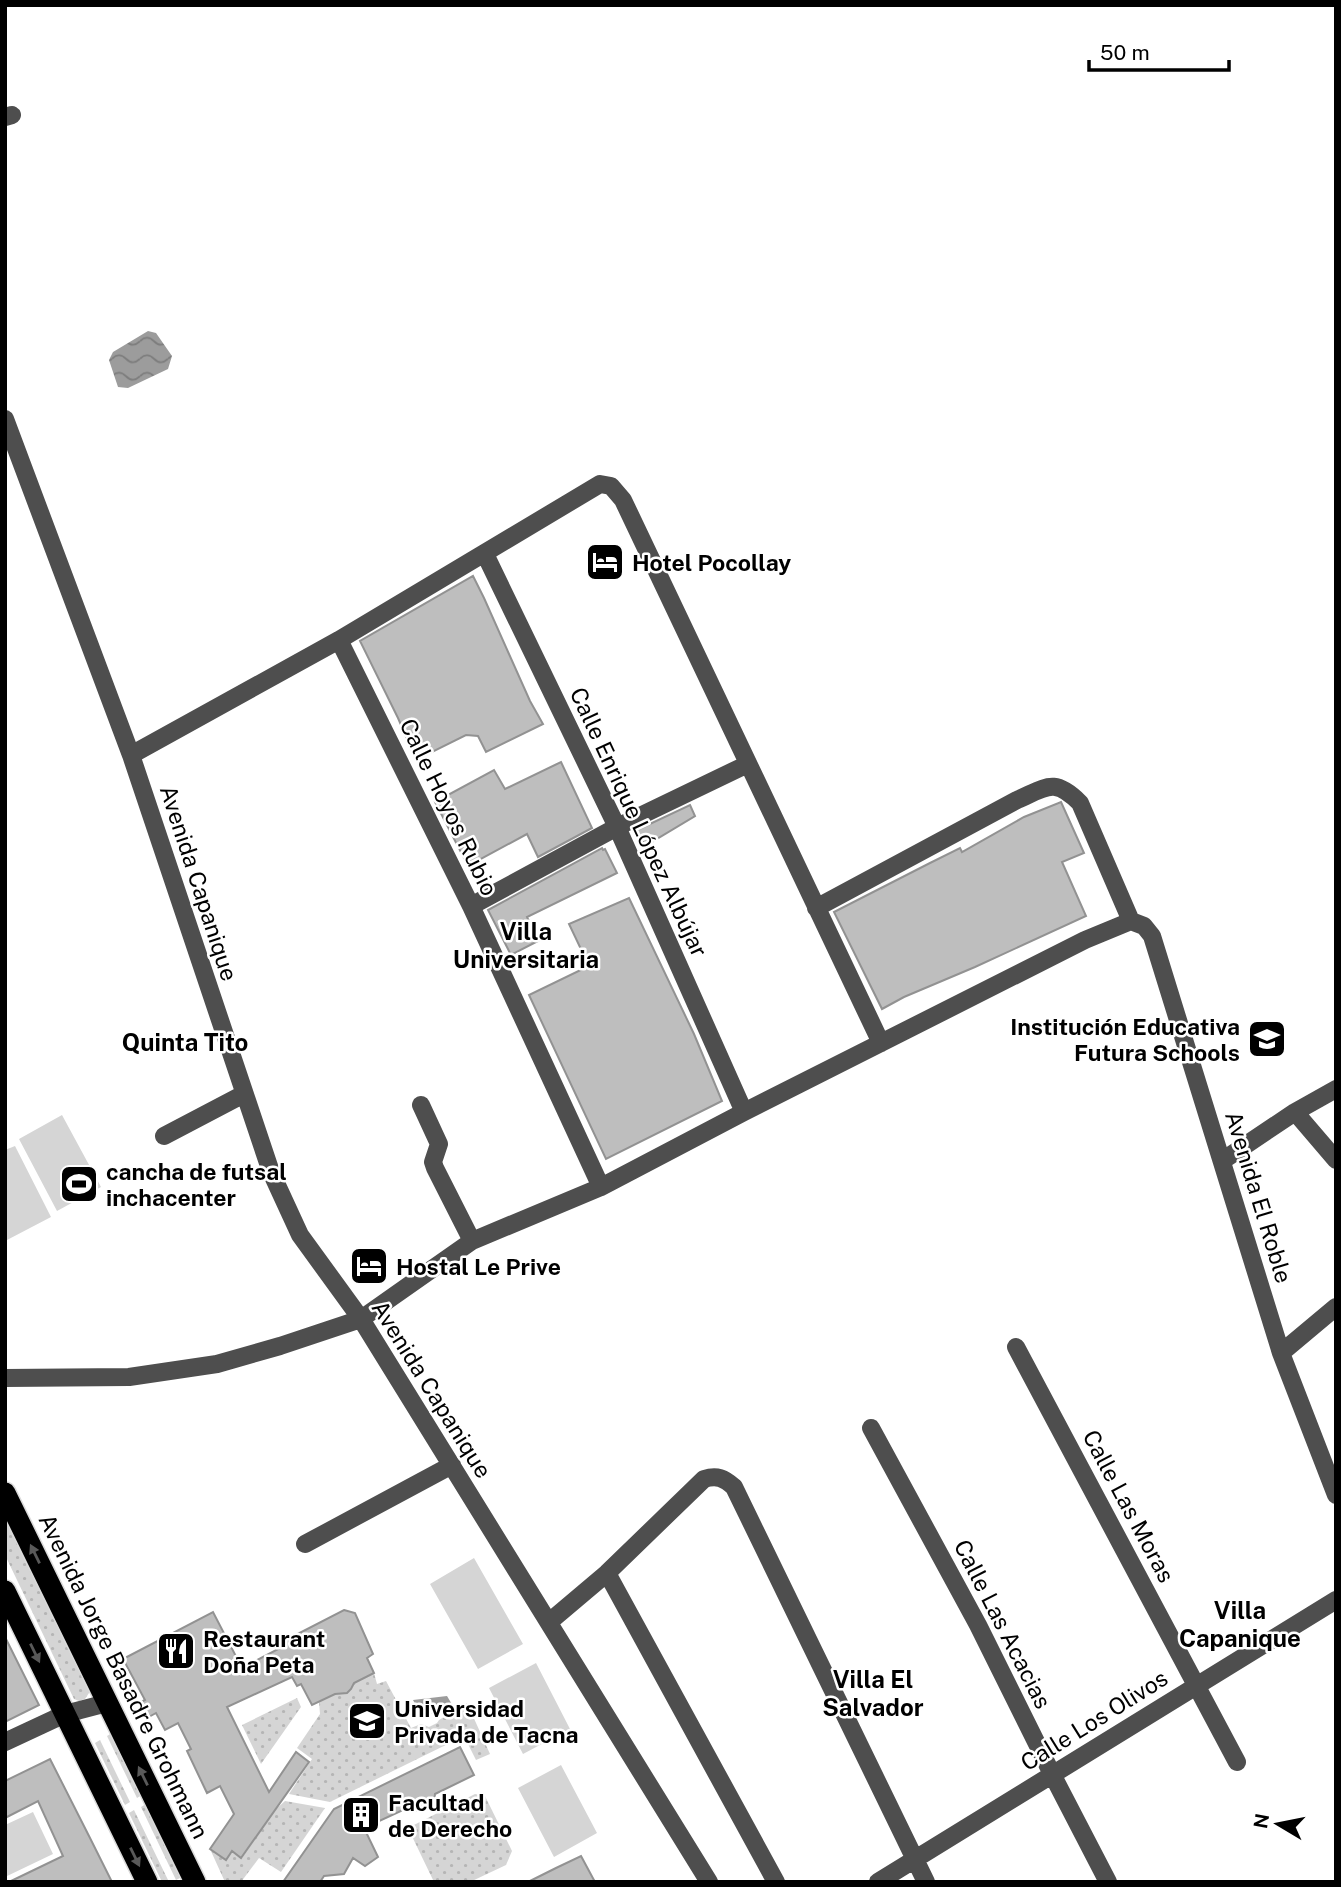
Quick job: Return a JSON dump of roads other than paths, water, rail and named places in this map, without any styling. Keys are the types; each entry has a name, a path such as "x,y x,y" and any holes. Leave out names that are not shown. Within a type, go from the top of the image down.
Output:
{"highway":[{"name":"Avenida Jorge Basadre Grohmann","path":"5,1493 195,1882"},
{"path":"5,1591 146,1882"}],"street":[{"name":"Avenida Capanique","path":"5,419 131,755 271,1172 300,1235 361,1320 709,1882"},
{"path":"131,755 339,640 600,484 611,486 623,500 881,1042"},
{"name":"Calle Enrique López Albújar","path":"485,554 617,827 744,1112"},
{"name":"Calle Hoyos Rubio","path":"339,640 471,906 601,1187"},
{"path":"471,906 617,827 748,764"},
{"path":"5,1378 129,1377 217,1364 361,1320 472,1241 601,1187 881,1042 1086,940 1131,921 1080,803 1069,792 1056,786 1017,800 816,908"},
{"name":"Avenida El Roble","path":"1131,921 1144,926 1152,936 1281,1353 1335,1492"},
{"path":"1222,1161 1336,1088"},
{"path":"164,1136 244,1094"},
{"path":"421,1105 439,1144 434,1157 435,1168 472,1241"},
{"path":"1295,1112 1336,1160"},
{"path":"1281,1353 1336,1307"},
{"name":"Calle Las Moras","path":"1016,1347 1237,1762"},
{"name":"Calle Las Acacias","path":"871,1428 972,1613 1108,1882"},
{"path":"305,1544 452,1465"},
{"path":"549,1622 607,1573 704,1479 713,1476 726,1479 734,1487 926,1882"},
{"path":"607,1573 776,1882"},
{"name":"Calle Los Olivos","path":"878,1882 1336,1600"},
{"path":"5,1742 65,1714 107,1703"}],"water":[{"path":"148,331 156,333 172,356 168,369 128,388 118,387 109,360 113,352"},
{"path":"447,1696 456,1711 421,1715 413,1700"}],"place":[{"name":"Hotel Pocollay","path":"605,562"},
{"name":"Institución Educativa Futura Schools","path":"1267,1039"},
{"name":"cancha de futsal inchacenter","path":"79,1184"},
{"name":"Hostal Le Prive","path":"369,1266"},
{"name":"Restaurant Doña Peta","path":"176,1651"},
{"name":"Universidad Privada de Tacna","path":"367,1721"},
{"name":"Facultad de Derecho","path":"361,1815"}],"district":[{"name":"Villa Universitaria","path":"526,945"},
{"name":"Quinta Tito","path":"185,1042"},
{"name":"Villa Capanique","path":"1240,1624"},
{"name":"Villa El Salvador","path":"873,1693"}]}
